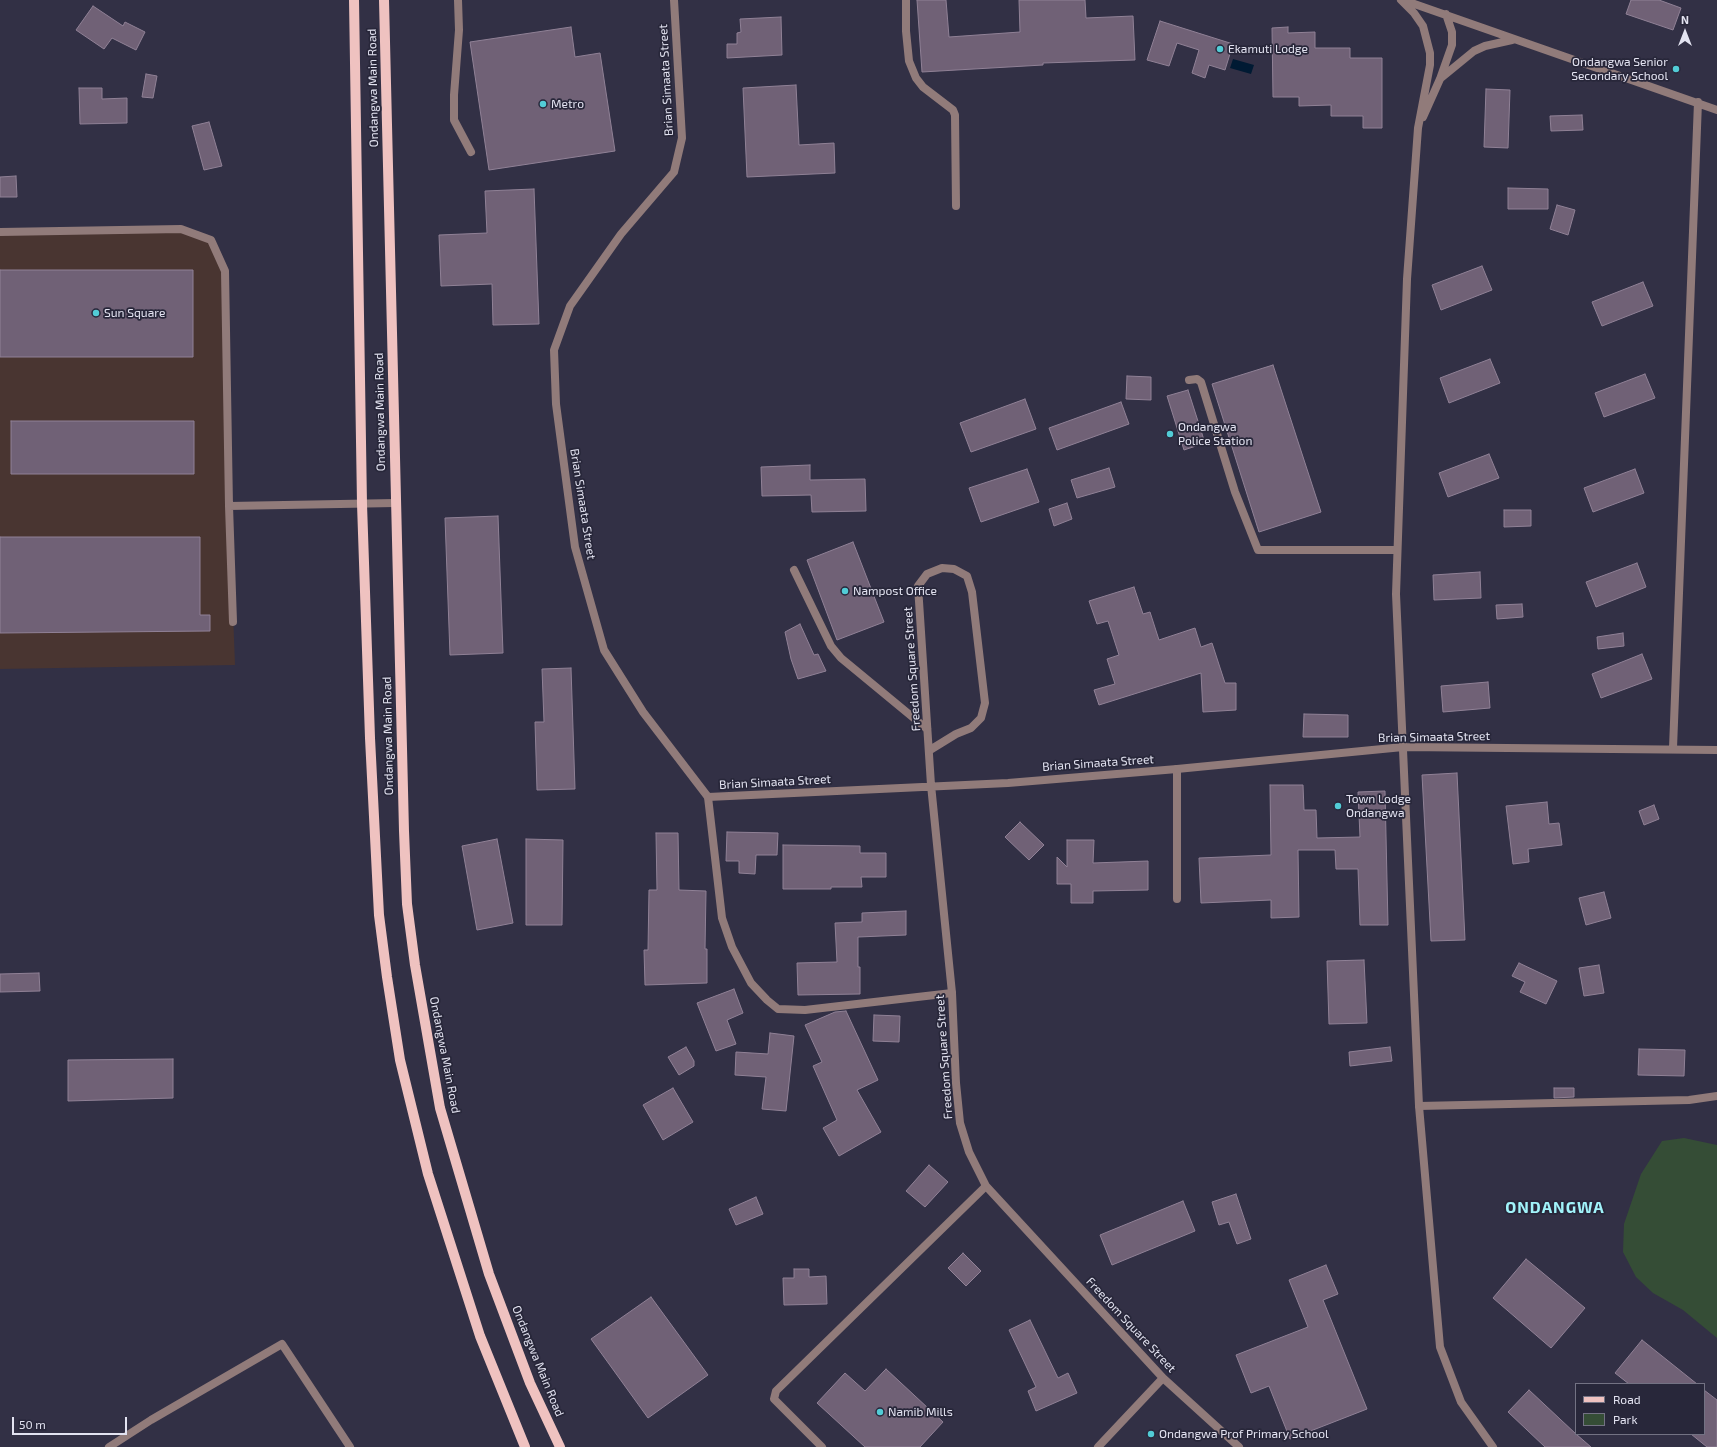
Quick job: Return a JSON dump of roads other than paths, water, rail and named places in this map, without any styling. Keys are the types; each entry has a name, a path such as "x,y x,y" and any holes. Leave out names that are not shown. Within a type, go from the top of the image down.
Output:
{"main road":[{"name":"Ondangwa Main Road","path":"354,0 362,504 370,738 379,915 386,977 400,1060 428,1174 480,1336 526,1447"},
{"name":"Ondangwa Main Road","path":"384,0 395,503 407,904 415,965 440,1108 489,1274 530,1383 560,1447"}],"street":[{"path":"458,0 459,30 454,95 454,120 471,152"},
{"name":"Brian Simaata Street","path":"674,0 682,138 674,172 621,234 570,306 554,350 556,404 575,547 604,650 643,712 708,797 1008,782 1177,769 1403,747 1673,748 1717,750"},
{"path":"906,0 906,31 909,60 914,72 923,87 953,110 955,115 956,206"},
{"path":"1401,0 1446,14 1513,40 1698,102 1717,110"},
{"path":"1401,0 1414,13 1423,26 1430,53 1430,65 1418,128 1407,279 1396,594 1419,1106 1440,1347 1461,1402 1493,1447"},
{"path":"1418,128 1440,79 1452,45 1452,32 1446,14"},
{"path":"1440,79 1474,51 1485,46 1513,40"},
{"path":"1673,748 1698,102"},
{"path":"0,232 181,229 211,240 225,271 229,506 233,622"},
{"path":"1189,380 1197,379 1201,382 1235,492 1258,550 1397,550"},
{"path":"229,506 395,503"},
{"name":"Freedom Square Street","path":"930,750 956,734 971,728 981,718 986,703 972,592 966,576 954,569 942,568 927,574 918,586 927,729 930,750 931,785 952,993 960,1123 969,1152 986,1186 1163,1378 1239,1447"},
{"path":"794,570 831,646 841,658 927,729"},
{"path":"1177,769 1177,899"},
{"path":"708,797 722,918 732,947 751,983 772,1005 778,1009 805,1010 952,993"},
{"path":"1419,1106 1689,1100 1717,1096"},
{"path":"822,1447 774,1399 776,1391 986,1186"},
{"path":"109,1447 151,1420 282,1344 350,1447"},
{"path":"1098,1447 1163,1378"}],"water":[{"path":"1233,59 1254,65 1251,74 1230,68"}],"place":[{"name":"Ekamuti Lodge","path":"1220,49"},
{"name":"Ondangwa Senior Secondary School","path":"1676,69"},
{"name":"Metro","path":"543,104"},
{"name":"Sun Square","path":"96,313"},
{"name":"Ondangwa Police Station","path":"1170,434"},
{"name":"Nampost Office","path":"845,591"},
{"name":"Town Lodge Ondangwa","path":"1338,806"},
{"name":"Namib Mills","path":"880,1412"},
{"name":"Ondangwa Prof Primary School","path":"1151,1434"}],"district":[{"name":"ONDANGWA","path":"1555,1208"}]}
